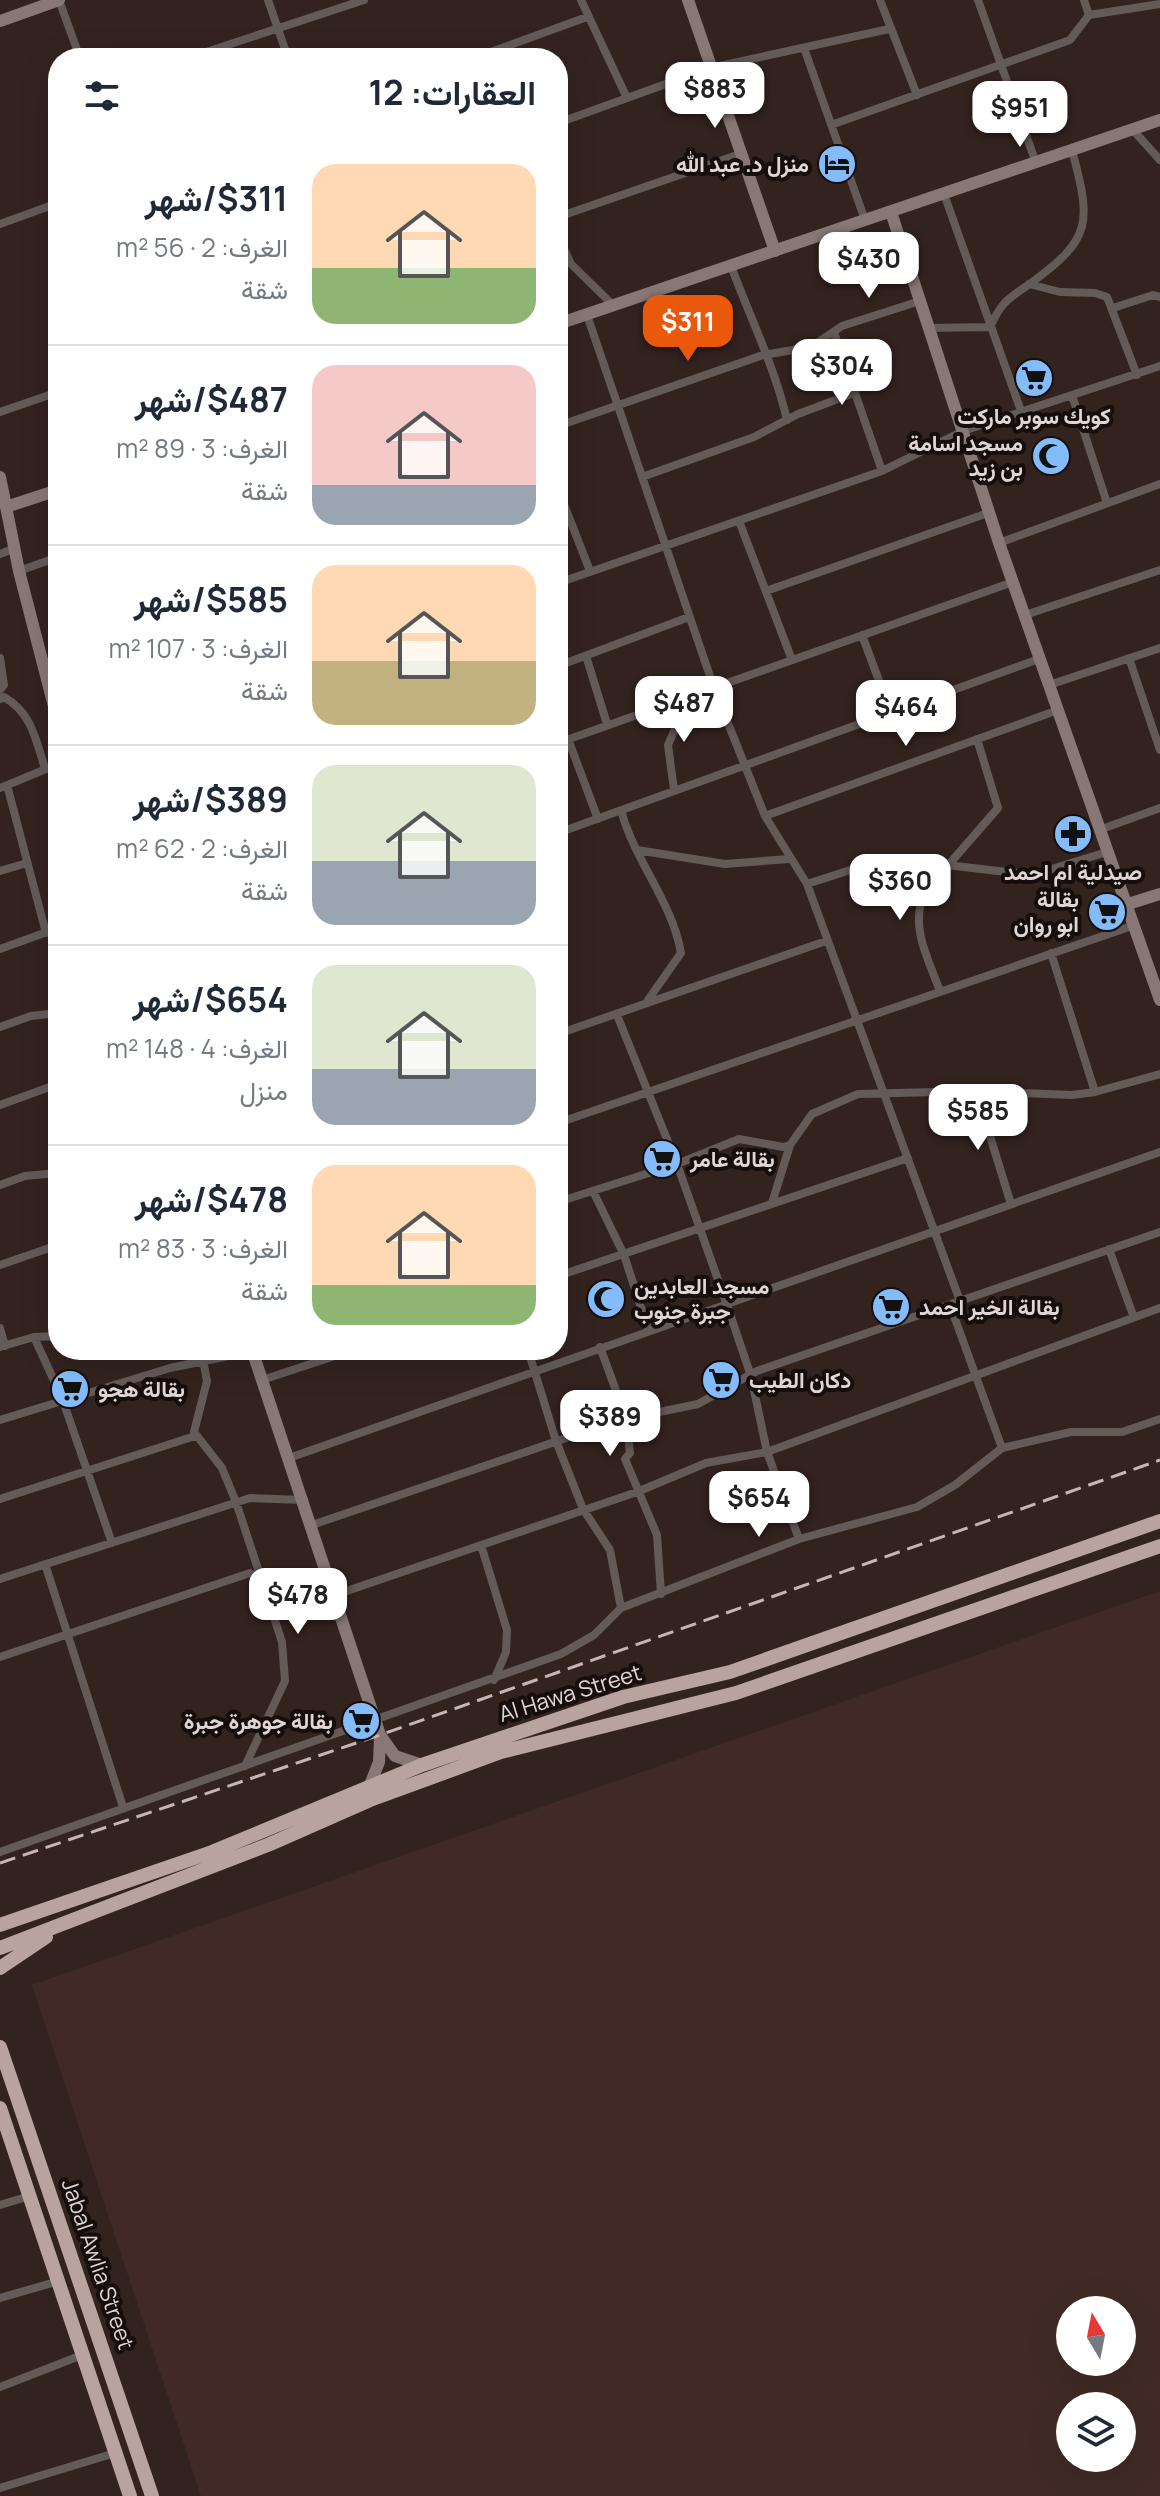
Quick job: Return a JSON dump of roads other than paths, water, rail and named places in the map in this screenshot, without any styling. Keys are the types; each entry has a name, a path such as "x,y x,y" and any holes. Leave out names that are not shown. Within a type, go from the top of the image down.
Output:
{"highway":[{"name":"Al Hawa Street","path":"1,1924 212,1852 422,1765 623,1697 730,1672 1160,1521"},
{"name":"Al Hawa Street","path":"0,1948 270,1844 370,1800 501,1752 736,1693 1160,1546"},
{"path":"0,1968 65,1924"},
{"name":"Jabal Awlia Street","path":"0,2047 152,2496"},
{"name":"Jabal Awlia Street","path":"0,2108 130,2496"}],"street":[{"path":"0,21 59,0 76,48"},
{"path":"268,0 285,48"},
{"path":"218,48 364,0"},
{"path":"581,0 627,98"},
{"path":"688,0 775,251"},
{"path":"880,0 917,95"},
{"path":"978,0 1036,163"},
{"path":"1084,0 1089,15"},
{"path":"831,125 1070,40 1089,15 1160,4"},
{"path":"502,48 587,17"},
{"path":"568,119 710,68 889,29"},
{"path":"804,48 865,220"},
{"path":"568,321 1160,120"},
{"path":"1133,130 1160,160"},
{"path":"990,327 1002,302 1058,262 1082,232 1084,204 1072,150"},
{"path":"568,214 743,153"},
{"path":"944,194 1021,411"},
{"path":"0,224 48,207"},
{"path":"891,212 988,513 1159,992"},
{"path":"568,258 614,306"},
{"path":"731,266 763,355 779,385 787,420"},
{"path":"1029,284 1060,292 1102,293 1113,308 1137,375"},
{"path":"1113,308 1153,295 1160,297"},
{"path":"568,422 763,355 811,347 854,321 920,301"},
{"path":"587,315 714,688 765,816 807,884 960,1301"},
{"path":"929,328 990,327"},
{"path":"834,332 882,471"},
{"path":"568,579 882,471 963,431 1160,366"},
{"path":"642,477 754,437 854,393"},
{"path":"0,412 48,395"},
{"path":"1072,395 1107,503"},
{"path":"0,477 19,571 48,683"},
{"path":"999,543 1160,484"},
{"path":"6,507 48,493"},
{"path":"766,591 988,513"},
{"path":"568,516 590,571"},
{"path":"739,521 792,660"},
{"path":"0,554 15,548"},
{"path":"19,571 48,561"},
{"path":"1025,615 1160,570"},
{"path":"598,819 568,739 1013,582"},
{"path":"568,662 689,617"},
{"path":"862,635 891,713"},
{"path":"1049,685 1160,648"},
{"path":"586,656 607,724"},
{"path":"0,658 4,685 0,690"},
{"path":"1129,658 1157,728 1160,750"},
{"path":"568,830 1039,659"},
{"path":"0,699 4,697 28,716 45,769"},
{"path":"674,790 668,745 689,697"},
{"path":"765,816 1058,710"},
{"path":"940,991 916,922 924,893 998,808 977,739"},
{"path":"0,949 46,933 4,787 48,768"},
{"path":"1099,830 1160,808"},
{"path":"621,810 659,893 681,953 648,1001"},
{"path":"637,850 725,864 789,859"},
{"path":"807,884 875,862 947,865 1032,875 1107,852"},
{"path":"0,871 27,863"},
{"path":"1128,904 1160,894"},
{"path":"568,1120 855,1018 1135,925"},
{"path":"568,1031 826,941"},
{"path":"1051,953 1095,1092"},
{"path":"0,1027 31,1016 48,1014"},
{"path":"617,1015 677,1164 727,1305 751,1376 767,1452 799,1539"},
{"path":"772,1203 790,1145 807,1120 822,1108 858,1094 882,1091 1095,1092 1160,1074"},
{"path":"0,1105 48,1088"},
{"path":"976,1091 1011,1204"},
{"path":"568,1199 677,1164 739,1139 790,1145"},
{"path":"568,1359 1160,1152"},
{"path":"568,1273 908,1158"},
{"path":"0,1185 25,1176 48,1174"},
{"path":"593,1191 624,1255 648,1329"},
{"path":"312,1525 626,1418 698,1404 731,1383 826,1346 1160,1232"},
{"path":"0,1265 48,1248"},
{"path":"1109,1249 1133,1315"},
{"path":"950,1305 1002,1448"},
{"path":"335,1595 637,1492 706,1463 767,1452 1133,1315 1160,1308"},
{"path":"0,1328 3,1346 48,1336"},
{"path":"34,1337 62,1398 112,1543"},
{"path":"600,1347 626,1418 630,1453 625,1459 657,1535 661,1594"},
{"path":"205,1360 207,1381 194,1427 195,1436 222,1468 280,1630 285,1681 245,1766"},
{"path":"0,1420 62,1398 170,1368 218,1360"},
{"path":"255,1360 376,1720 380,1735 379,1762 370,1785"},
{"path":"262,1380 323,1360"},
{"path":"530,1360 556,1441 583,1509 610,1550 621,1608"},
{"path":"289,1458 566,1360"},
{"path":"0,1852 494,1680 580,1645 621,1608 799,1539 866,1523 927,1502 1002,1448 1071,1432 1122,1432 1160,1419"},
{"path":"0,1499 195,1436"},
{"path":"0,1579 236,1502 261,1497 304,1500"},
{"path":"481,1545 507,1630 506,1652 494,1680"},
{"path":"45,1564 123,1807"},
{"path":"0,1657 250,1573 263,1582 294,1580 327,1572"},
{"path":"380,1735 395,1756 422,1765"},
{"path":"0,2205 30,2196"},
{"path":"0,2298 59,2281"},
{"path":"0,2387 82,2355"},
{"path":"0,2488 115,2453"}],"railway":[{"path":"0,1863 380,1735 1160,1460"}],"place":[{"name":"منزل د. عبد الله","path":"837,164"},
{"name":"كويك سوبر ماركت","path":"1034,378"},
{"name":"مسجد اسامة بن زيد","path":"1051,456"},
{"name":"صيدلية ام احمد","path":"1073,834"},
{"name":"بقالة ابو روان","path":"1107,912"},
{"name":"بقالة عامر","path":"662,1159"},
{"name":"مسجد العابدين جبرة جنوب","path":"606,1299"},
{"name":"بقالة الخير احمد","path":"891,1307"},
{"name":"دكان الطيب","path":"721,1380"},
{"name":"بقالة هجو","path":"70,1389"},
{"name":"بقالة جوهرة جبرة","path":"361,1721"}]}
